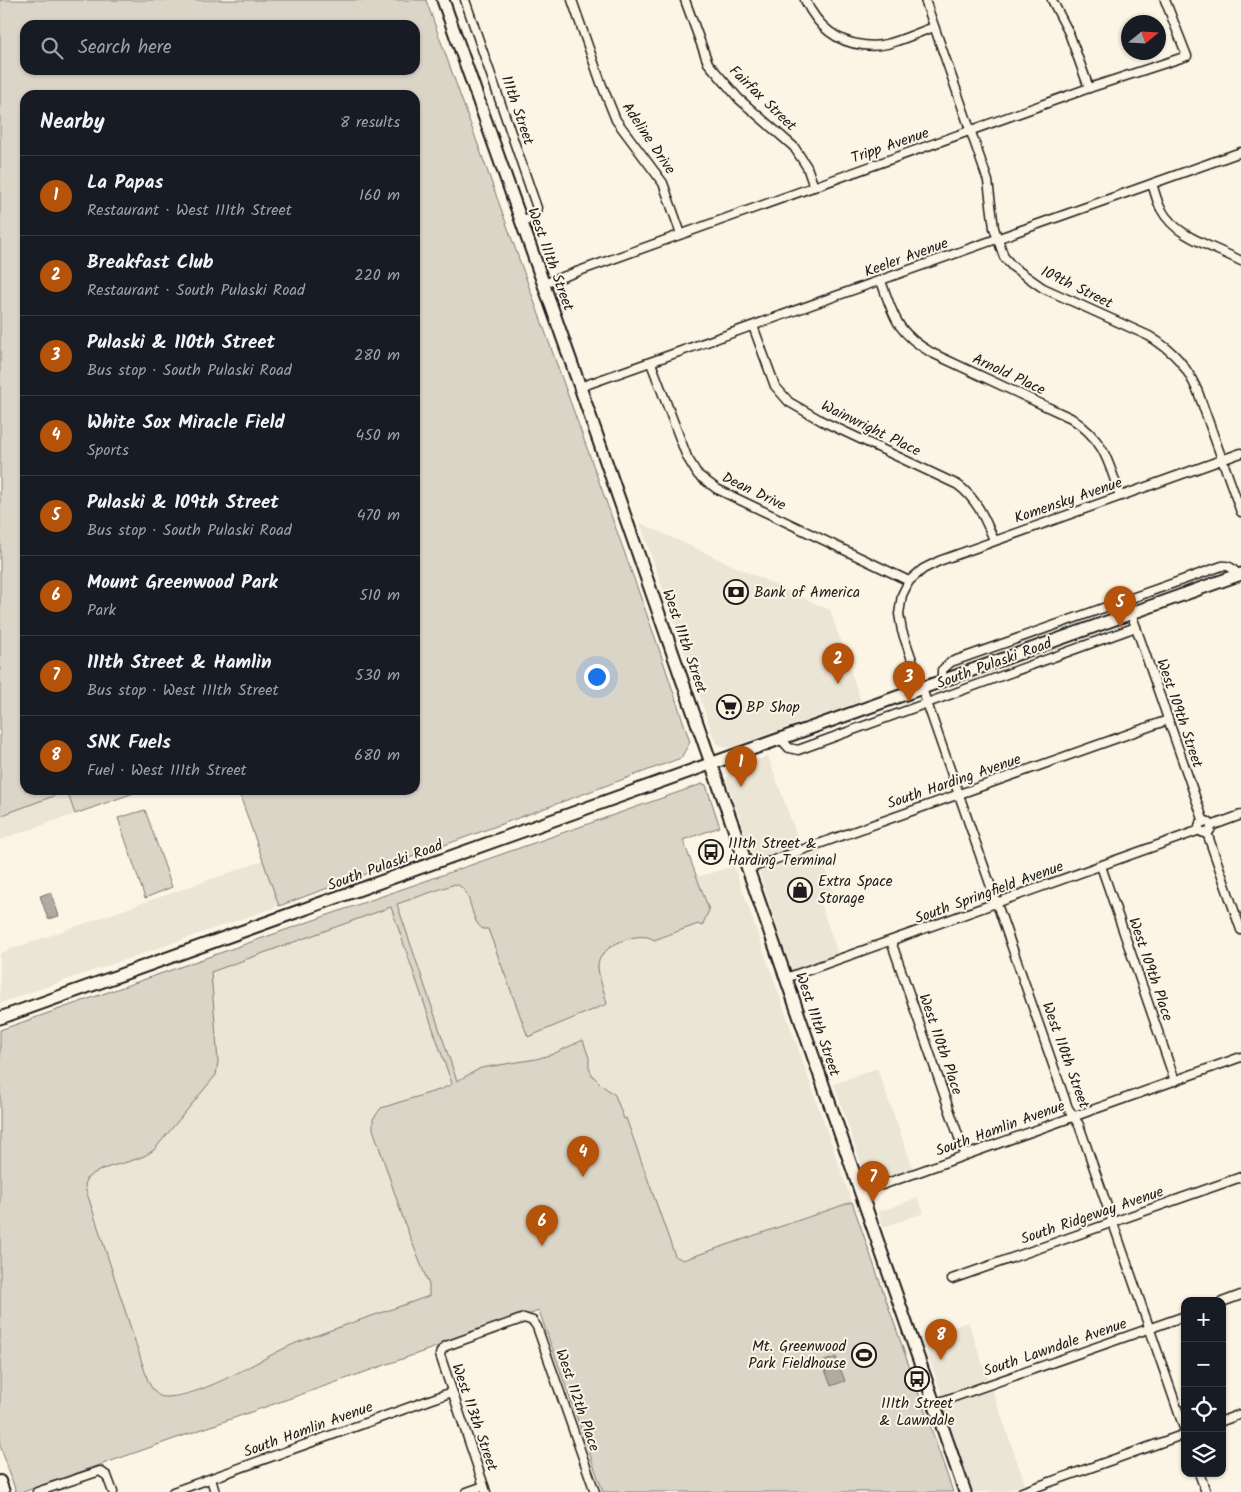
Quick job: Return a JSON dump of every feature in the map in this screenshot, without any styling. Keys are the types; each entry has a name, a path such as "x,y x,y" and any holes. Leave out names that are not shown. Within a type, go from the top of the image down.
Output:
{"main road":[{"name":"West 111th Street","path":"443,0 712,764 964,1492"},
{"name":"South Pulaski Road","path":"0,1018 1240,574"}],"street":[{"name":"111th Street","path":"465,0 538,208 536,213 522,224"},
{"name":"Adeline Drive","path":"572,0 616,120 663,183 681,234"},
{"name":"Fairfax Street","path":"685,0 708,63 739,99 794,147 807,167 814,187"},
{"path":"804,0 819,24 837,38 852,44 878,46 934,27"},
{"name":"109th Street","path":"925,0 988,181 997,240 1004,257 1012,267 1043,288 1148,336 1164,345 1179,359 1190,373 1198,392 1241,512"},
{"path":"1052,0 1069,33 1089,88"},
{"name":"Tripp Avenue","path":"543,284 1089,88 1187,56 1167,1"},
{"name":"Keeler Avenue","path":"580,387 1241,152"},
{"path":"1152,184 1161,209 1174,226 1184,234 1241,261"},
{"name":"Arnold Place","path":"881,281 895,318 902,330 914,342 932,353 1071,418 1086,428 1103,449 1108,459 1120,496"},
{"name":"Wainwright Place","path":"753,326 776,386 789,402 822,421 958,485 965,490 981,509 994,540"},
{"name":"Dean Drive","path":"651,362 682,448 691,465 702,478 717,489 909,581"},
{"name":"Komensky Avenue","path":"909,581 923,569 939,561 1241,453"},
{"name":"South Pulaski Road","path":"942,681 942,670 945,666 960,659 1222,566 1232,567 1240,574"},
{"name":"West 110th Street","path":"909,581 902,595 899,614 902,631 996,904 1068,1108 1078,1125 1185,1432"},
{"name":"West 109th Street","path":"1131,613 1241,930"},
{"name":"South Pulaski Road","path":"781,739 789,748 798,750 1136,627"},
{"name":"South Harding Avenue","path":"748,869 1168,720"},
{"name":"South Springfield Avenue","path":"786,978 1241,815"},
{"name":"West 109th Place","path":"1101,866 1175,1081"},
{"name":"West 110th Place","path":"891,941 965,1155"},
{"name":"South Hamlin Avenue","path":"882,1185 1241,1057"},
{"name":"South Ridgeway Avenue","path":"952,1279 1241,1177"},
{"path":"1226,1301 1241,1296"},
{"name":"South Lawndale Avenue","path":"934,1404 1181,1317"},
{"name":"West 112th Place","path":"441,1351 446,1346 515,1321 524,1318 531,1320 537,1327 595,1492"},
{"name":"West 113th Street","path":"441,1351 440,1360 485,1489"},
{"name":"South Hamlin Avenue","path":"173,1492 452,1392"},
{"path":"1226,1420 1241,1414"},
{"path":"1022,1492 1181,1434"},
{"path":"37,1492 94,1472 104,1472 113,1492"},
{"path":"1200,1477 1206,1492"},
{"path":"211,1479 215,1492"},
{"path":"0,1481 4,1492"},
{"path":"467,1492 485,1489"}],"shaded area":[{"path":"0,0 426,0 657,643 690,742 681,758 279,906 240,795 420,795 420,90 20,90 20,795 56,795 0,816"},
{"path":"640,523 830,610 861,701 729,748 718,744 714,739"},
{"path":"0,599 20,752 20,795 69,795 75,814 0,840"},
{"path":"768,756 800,845 755,861 727,778 733,769"},
{"path":"702,784 706,785 720,827 683,840 697,877 734,866 852,1202 683,1260 675,1256 626,1118 624,1119 615,1095 592,1075 583,1040 553,1054 536,1059 491,1066 442,1089 381,1108 375,1114 406,1227 429,1286 429,1296 318,1335 201,1389 167,1397 157,1397 148,1381 85,1187 26,1020"},
{"path":"702,784 706,785 720,827 683,840 709,910 702,926 698,924 654,940 648,937 630,938 612,946 600,959 598,966 607,1004 528,1037 488,929 483,929 478,925 468,898 461,887 455,884 397,904 457,1081 481,1068 536,1059 553,1054 583,1040 592,1075 615,1095 624,1119 626,1118 675,1256 683,1260 852,1202 953,1492 603,1492 539,1311 23,1492 16,1492 0,1445 0,1030","holes":["391,907 452,1084 442,1089 381,1108 373,1119 373,1129 406,1227 429,1285 429,1296 296,1343 199,1390 167,1397 160,1396 155,1392 148,1381 85,1187 86,1179 101,1170 138,1159 154,1150 216,1075 218,1062 211,972"]},
{"path":"68,795 128,795 75,814"},
{"path":"145,810 172,887 145,898 118,818"},
{"path":"820,851 835,896 820,902 838,954 792,971 759,872"},
{"path":"263,861 279,906 0,1003 0,953"},
{"path":"51,892 59,916 48,919 40,896"},
{"path":"877,1068 915,1174 870,1190 834,1084"},
{"path":"918,1198 924,1213 883,1227 878,1212"},
{"path":"968,1322 988,1379 942,1395 922,1338"},
{"path":"836,1357 845,1381 831,1386 822,1362"},
{"path":"992,1389 1025,1484 1003,1492 973,1492 943,1406"}],"place":[{"name":"Bank of America","path":"736,592"},
{"name":"Pulaski & 109th Street","path":"1120,627"},
{"name":"Breakfast Club","path":"838,684"},
{"name":"Pulaski & 110th Street","path":"909,702"},
{"name":"BP Shop","path":"729,707"},
{"name":"La Papas","path":"741,787"},
{"name":"111th Street & Harding Terminal","path":"711,852"},
{"name":"Extra Space Storage","path":"800,890"},
{"name":"White Sox Miracle Field","path":"583,1177"},
{"name":"111th Street & Hamlin","path":"873,1202"},
{"name":"Mount Greenwood Park","path":"542,1246"},
{"name":"Mt. Greenwood Park Fieldhouse","path":"864,1355"},
{"name":"SNK Fuels","path":"941,1360"},
{"name":"111th Street & Lawndale","path":"917,1379"}]}
